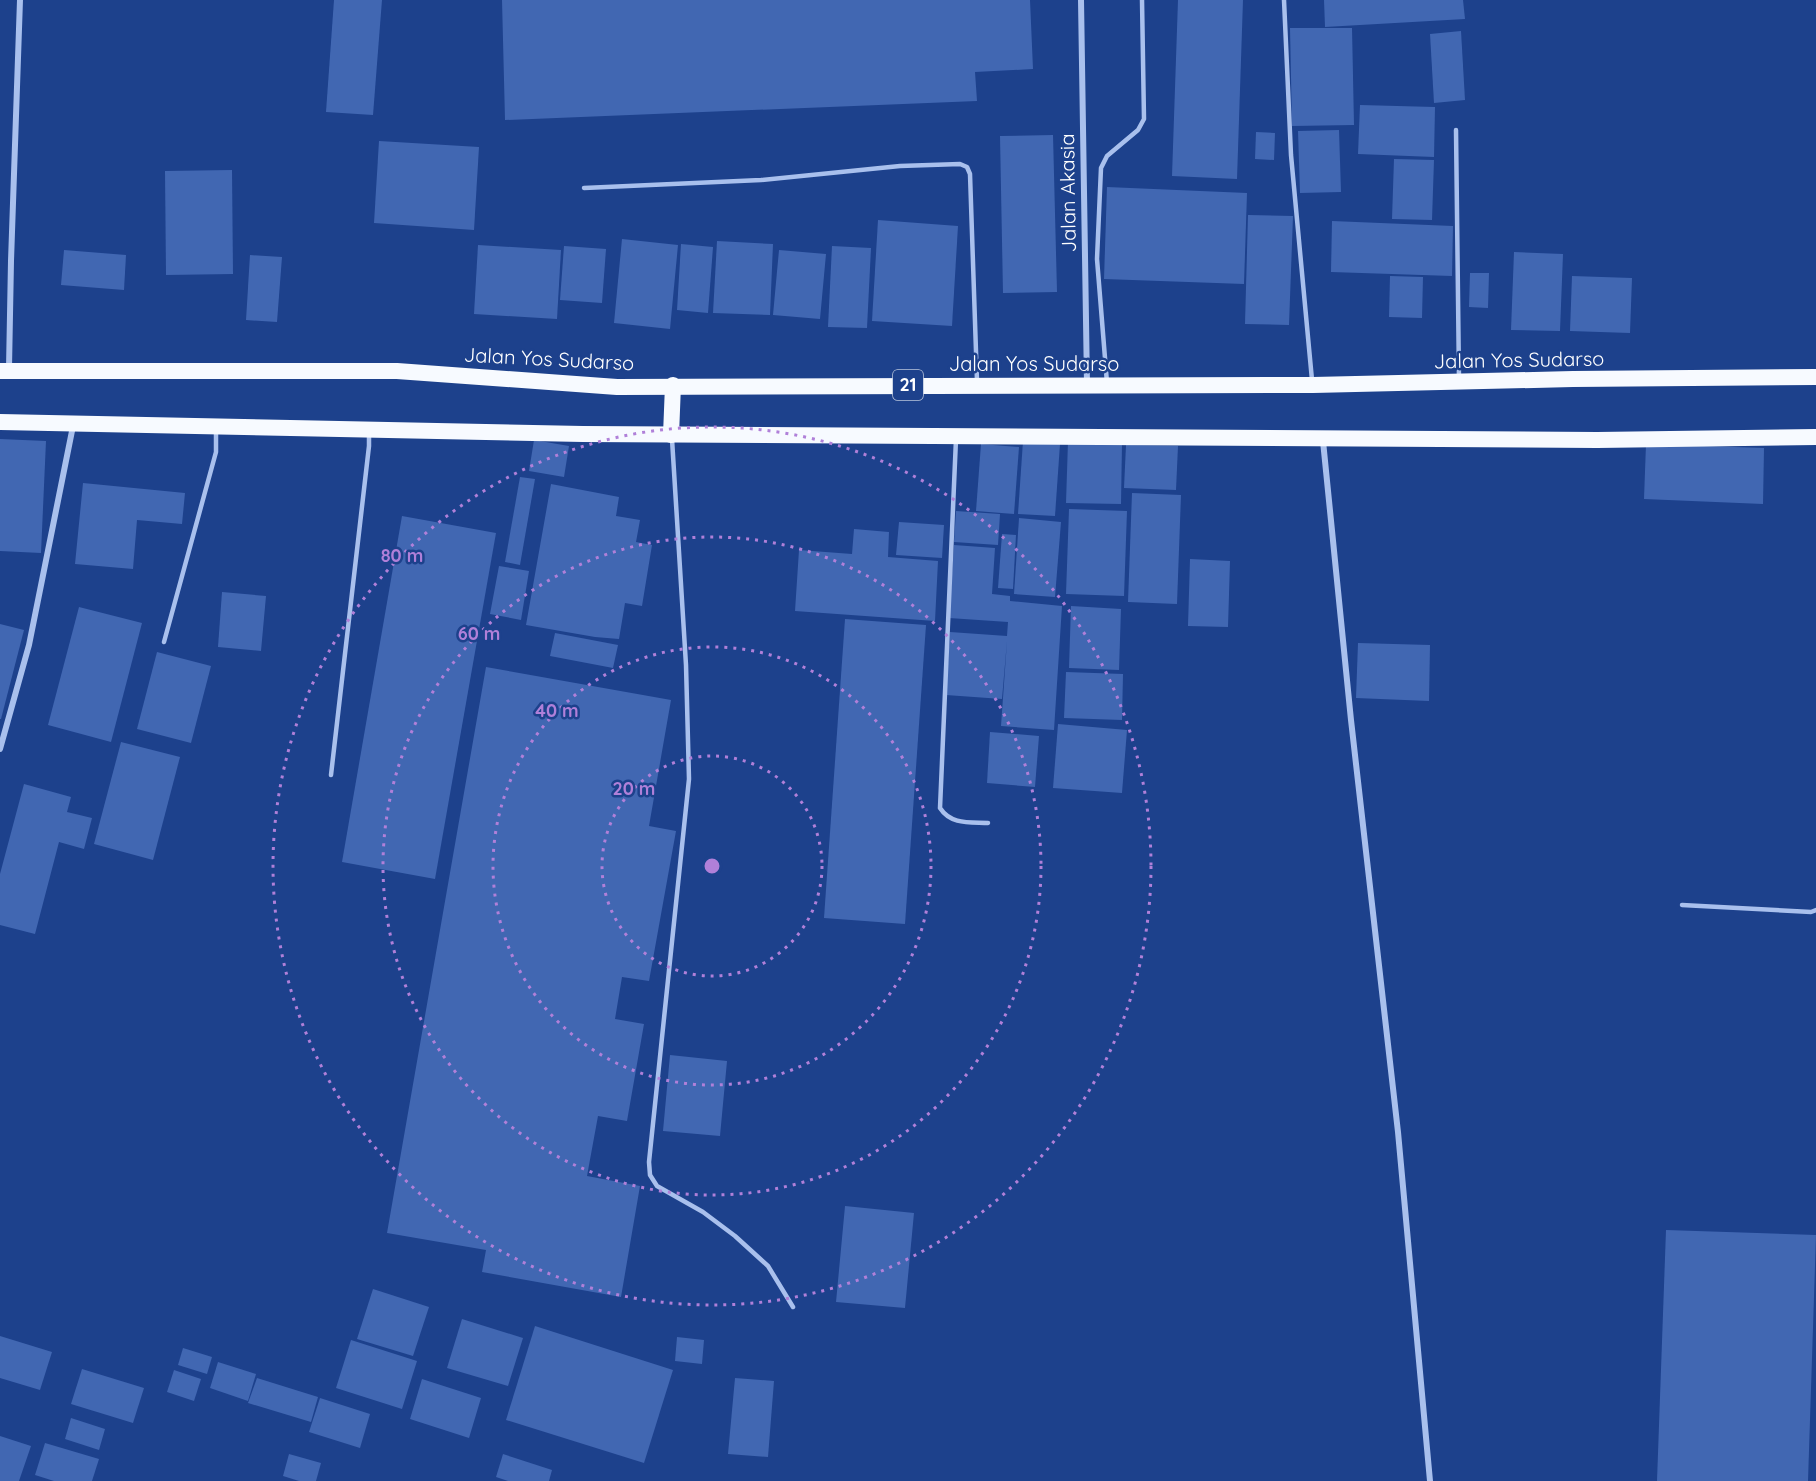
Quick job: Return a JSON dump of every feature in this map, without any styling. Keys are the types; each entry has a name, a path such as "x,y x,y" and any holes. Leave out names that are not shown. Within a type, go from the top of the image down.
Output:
{"highway":[{"name":"Jalan Yos Sudarso","path":"5,371 397,371 617,387 673,385 1313,385 1816,377"},
{"path":"671,435 673,385"},
{"path":"0,422 671,435 1598,440 1816,437"}],"street":[{"path":"5,371 20,0"},
{"name":"Jalan Akasia","path":"1081,0 1087,385"},
{"path":"0,749 29,645 74,423"},
{"path":"1322,438 1351,720 1397,1120 1431,1481"}],"lane":[{"path":"1107,385 1097,259 1101,168 1107,156 1138,130 1144,119 1142,0"},
{"path":"1284,0 1291,155 1313,385"},
{"path":"1456,130 1460,382"},
{"path":"584,188 761,180 900,166 960,164 967,167 970,174 977,385"},
{"path":"164,642 216,452 216,426"},
{"path":"331,775 369,430"},
{"path":"671,435 686,665 689,779 649,1162 651,1175 657,1186 703,1212 735,1236 768,1266 793,1307"},
{"path":"957,436 940,808 945,815 955,821 988,822"},
{"path":"1682,905 1811,912 1816,910"}],"building":[{"path":"334,0 382,0 373,115 326,112"},
{"path":"502,0 1030,0 1033,69 975,72 977,101 505,120"},
{"path":"1178,0 1243,0 1237,179 1172,176"},
{"path":"1324,0 1463,0 1465,19 1325,27"},
{"path":"1290,28 1352,28 1354,125 1292,126"},
{"path":"1461,31 1465,100 1434,103 1430,34"},
{"path":"1360,105 1435,107 1434,157 1358,154"},
{"path":"1339,130 1341,192 1300,193 1298,131"},
{"path":"1256,132 1275,133 1274,160 1255,159"},
{"path":"1053,135 1057,292 1003,293 1000,136"},
{"path":"379,141 479,147 474,230 374,223"},
{"path":"1394,159 1434,160 1432,220 1392,219"},
{"path":"232,170 233,274 166,275 165,171"},
{"path":"1107,187 1247,193 1244,284 1104,279"},
{"path":"1248,215 1293,216 1289,325 1245,324"},
{"path":"878,220 958,226 952,326 872,321"},
{"path":"1332,221 1453,226 1452,276 1331,272"},
{"path":"622,239 678,245 670,329 614,323"},
{"path":"717,241 773,244 770,315 713,313"},
{"path":"681,244 713,247 708,313 677,310"},
{"path":"478,245 561,250 557,319 474,314"},
{"path":"564,246 606,249 602,303 560,300"},
{"path":"832,246 871,248 867,328 828,327"},
{"path":"64,250 126,255 124,290 61,285"},
{"path":"779,250 826,254 820,319 773,315"},
{"path":"1514,252 1563,254 1560,331 1511,330"},
{"path":"250,255 282,257 277,322 246,320"},
{"path":"1470,273 1489,273 1488,308 1469,307"},
{"path":"1390,276 1423,277 1422,318 1389,317"},
{"path":"1572,276 1632,278 1630,333 1570,331"},
{"path":"0,439 46,441 41,553 0,551"},
{"path":"534,440 569,446 564,477 529,471"},
{"path":"1023,441 1060,444 1055,516 1018,514"},
{"path":"1068,441 1122,443 1121,504 1066,503"},
{"path":"981,444 1019,447 1014,514 976,511"},
{"path":"1646,444 1764,448 1763,504 1644,499"},
{"path":"1126,445 1178,446 1176,490 1124,488"},
{"path":"520,477 535,479 520,565 505,562"},
{"path":"83,483 185,493 182,524 137,520 133,569 75,564"},
{"path":"551,484 619,497 616,516 640,520 636,542 652,545 642,606 625,603 619,639 526,625"},
{"path":"1132,493 1181,495 1177,604 1128,602"},
{"path":"1069,509 1127,511 1124,596 1066,594"},
{"path":"956,511 1000,514 998,545 954,542"},
{"path":"402,516 496,533 435,879 342,862"},
{"path":"1019,518 1061,522 1055,597 1014,594"},
{"path":"899,522 944,525 942,558 896,555"},
{"path":"854,529 889,532 888,557 938,561 935,621 795,611 799,550 852,554"},
{"path":"1002,534 1016,535 1013,589 998,588"},
{"path":"954,545 995,548 992,594 1010,596 1010,601 1062,606 1054,730 1001,726 1007,641 1002,699 946,695 950,632 1007,636 1008,622 949,618"},
{"path":"1190,559 1230,561 1228,627 1188,626"},
{"path":"499,566 529,571 521,620 490,614"},
{"path":"222,592 266,596 261,651 218,647"},
{"path":"1071,606 1121,609 1119,670 1069,668"},
{"path":"79,607 142,623 111,742 48,725"},
{"path":"845,619 926,625 905,924 824,918"},
{"path":"0,624 24,630 1,719 0,719"},
{"path":"555,633 618,645 613,668 550,656"},
{"path":"1358,643 1430,645 1429,701 1356,698"},
{"path":"157,652 211,666 191,743 137,729"},
{"path":"486,667 671,700 649,826 676,831 649,981 622,977 615,1019 644,1024 627,1121 598,1116 587,1176 640,1186 621,1297 482,1272 486,1250 387,1233"},
{"path":"1066,672 1123,674 1122,720 1064,718"},
{"path":"1058,724 1127,730 1122,793 1053,788"},
{"path":"990,732 1039,736 1035,787 987,783"},
{"path":"121,742 180,757 153,860 94,844"},
{"path":"24,784 71,797 67,812 92,818 84,849 59,842 35,934 0,925 0,874"},
{"path":"670,1055 727,1061 720,1136 663,1131"},
{"path":"845,1206 914,1213 905,1308 836,1302"},
{"path":"1666,1230 1816,1235 1808,1481 1657,1481"},
{"path":"373,1289 429,1307 413,1356 357,1339"},
{"path":"462,1319 523,1338 508,1386 447,1368"},
{"path":"535,1326 673,1370 644,1463 506,1420"},
{"path":"0,1336 52,1352 40,1390 0,1378"},
{"path":"677,1337 704,1340 702,1364 675,1361"},
{"path":"351,1340 417,1361 402,1409 336,1388"},
{"path":"183,1348 212,1357 207,1374 178,1365"},
{"path":"218,1362 256,1374 248,1401 210,1388"},
{"path":"82,1369 144,1388 133,1423 71,1404"},
{"path":"174,1370 201,1379 194,1401 167,1392"},
{"path":"257,1378 318,1397 311,1422 248,1403"},
{"path":"735,1378 774,1381 768,1457 728,1454"},
{"path":"422,1379 481,1398 469,1438 410,1419"},
{"path":"320,1398 370,1414 360,1448 309,1432"},
{"path":"71,1418 105,1429 99,1450 65,1439"},
{"path":"0,1436 31,1446 19,1481 0,1481"},
{"path":"45,1443 99,1459 92,1481 54,1481 35,1475"},
{"path":"289,1454 321,1463 316,1481 299,1481 283,1476"},
{"path":"503,1454 552,1470 549,1481 508,1481 496,1477"}]}
